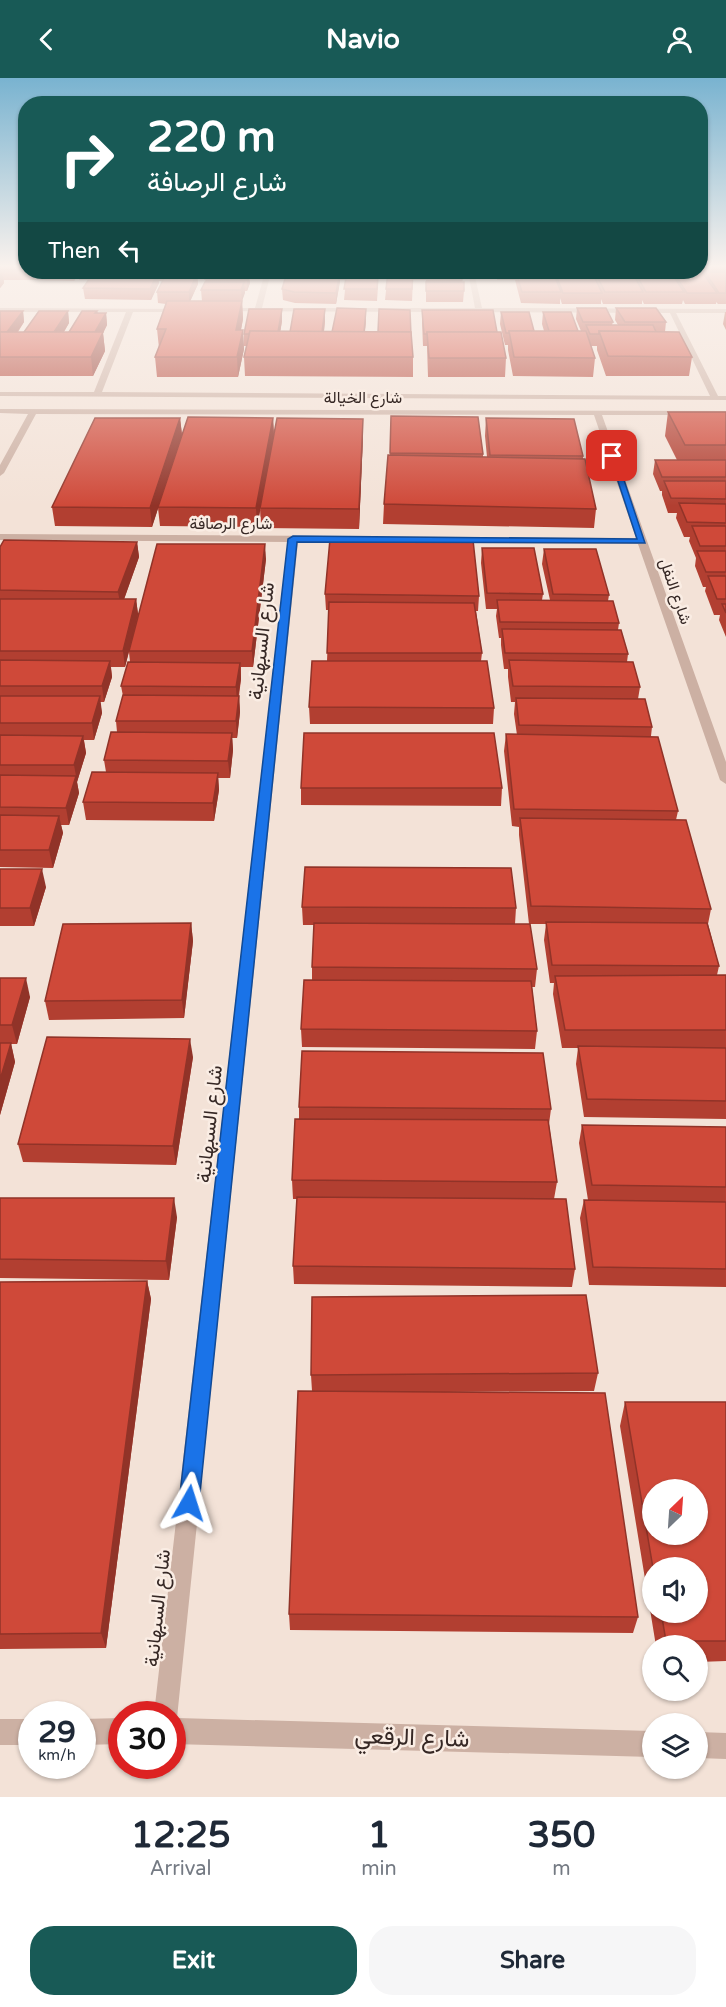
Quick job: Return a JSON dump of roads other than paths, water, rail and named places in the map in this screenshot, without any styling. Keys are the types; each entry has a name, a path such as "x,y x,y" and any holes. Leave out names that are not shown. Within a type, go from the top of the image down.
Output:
{"street":[{"path":"97,394 116,345"},
{"path":"689,345 715,398"},
{"name":"شارع الخيالة","path":"0,394 726,398"},
{"path":"170,411 217,408 224,403 216,398 192,395"},
{"path":"302,412 275,408 276,403 282,399 306,396"},
{"name":"شارع الخيالة","path":"0,411 726,413"},
{"path":"0,473 33,412"},
{"name":"شارع النفل","path":"597,413 726,780"},
{"name":"شارع الرصافة","path":"0,537 642,541"},
{"name":"شارع السبهانية","path":"167,1701 293,539"},
{"name":"شارع الرقعي","path":"186,1731 642,1744"},
{"path":"0,1732 18,1732"},
{"path":"708,1745 726,1746"}]}
